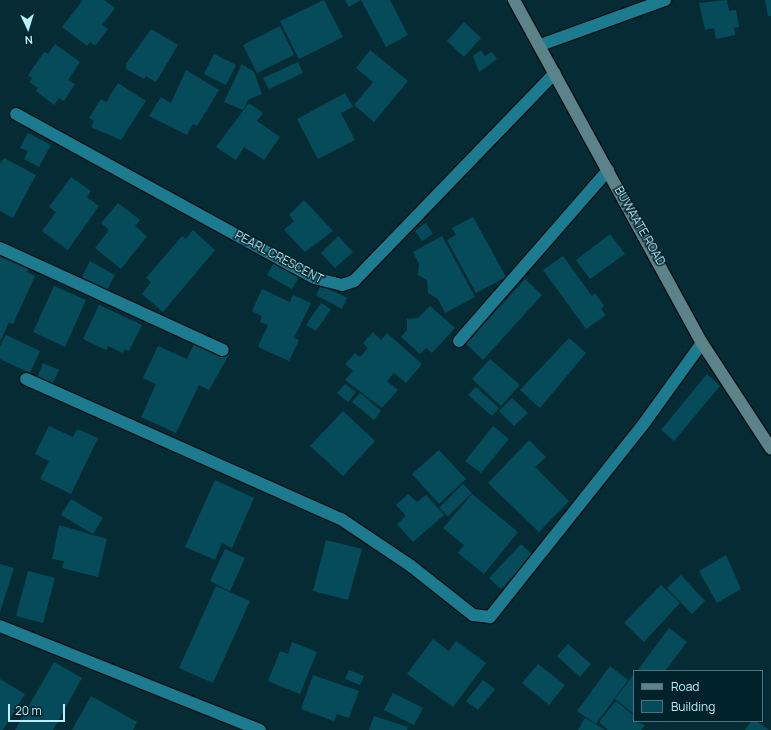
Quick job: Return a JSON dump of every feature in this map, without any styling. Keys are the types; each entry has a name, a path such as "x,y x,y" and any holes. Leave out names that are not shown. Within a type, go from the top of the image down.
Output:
{"street":[{"name":"BUWAATE ROAD","path":"514,0 702,343 771,448"},
{"path":"540,45 664,0"},
{"name":"PEARL CRESCENT","path":"16,114 314,278 342,285 354,281 555,73"},
{"path":"459,341 608,170"},
{"path":"0,248 223,350"},
{"path":"26,379 340,519 411,566 473,615 490,617 645,422 702,343"},
{"path":"0,626 260,730"}],"building":[{"path":"83,0 104,0 115,8 102,25 108,29 95,46 90,42 87,46 62,27"},
{"path":"324,0 343,37 299,59 280,21"},
{"path":"345,0 361,0 349,7"},
{"path":"361,0 390,0 408,35 386,47"},
{"path":"727,0 729,11 736,10 739,27 734,28 735,35 716,39 714,28 705,30 699,3"},
{"path":"765,0 771,0 771,16 768,16"},
{"path":"464,22 481,38 464,57 447,41"},
{"path":"280,26 294,55 257,73 243,45"},
{"path":"151,29 178,45 156,82 146,76 144,79 126,69 126,64"},
{"path":"55,44 80,62 68,80 75,84 64,101 59,98 54,105 36,91 38,88 29,82 32,78 28,75 44,52 48,54"},
{"path":"370,50 408,81 374,122 354,105 373,82 356,68"},
{"path":"481,50 485,56 492,52 497,59 479,72 473,56"},
{"path":"214,54 236,65 226,85 204,74"},
{"path":"298,62 303,73 269,89 263,78"},
{"path":"242,64 254,72 262,94 248,100 243,110 224,102"},
{"path":"186,70 219,90 197,126 193,124 187,135 149,116 161,97 171,103"},
{"path":"118,83 146,101 121,140 91,127 94,121 89,118 101,99 106,102"},
{"path":"345,93 353,107 341,113 355,140 318,159 297,119"},
{"path":"249,103 263,113 257,121 280,137 264,160 244,147 236,160 216,147"},
{"path":"28,133 51,145 39,167 24,159 28,151 20,148"},
{"path":"4,158 36,175 13,218 0,211 0,164"},
{"path":"71,177 91,191 87,197 99,206 68,250 42,231 56,212 49,207"},
{"path":"304,200 333,231 305,252 284,230 294,221 289,215"},
{"path":"118,203 140,220 135,226 147,236 121,269 95,248 109,230 101,223"},
{"path":"473,217 506,277 476,293 447,240 456,235 452,228"},
{"path":"426,223 433,234 422,241 415,231"},
{"path":"193,230 215,250 163,312 142,294 151,282 146,278 182,236 186,239"},
{"path":"610,234 625,254 590,279 576,260"},
{"path":"338,236 353,252 335,268 321,253"},
{"path":"442,236 475,297 445,313 438,299 428,293 427,280 418,275 419,264 413,252"},
{"path":"563,256 592,296 595,293 604,306 601,309 606,315 586,329 543,270"},
{"path":"0,257 28,269 27,272 35,276 13,324 9,322 0,342"},
{"path":"90,261 115,275 107,290 82,277"},
{"path":"275,261 300,275 292,289 267,275"},
{"path":"525,279 542,295 483,360 466,344"},
{"path":"321,285 347,298 342,309 316,295"},
{"path":"54,286 86,300 65,347 33,332"},
{"path":"262,289 290,302 293,295 311,303 294,338 299,340 289,361 258,347 268,325 260,322 262,316 252,311"},
{"path":"321,303 331,309 316,331 306,325"},
{"path":"99,305 142,325 129,351 125,349 123,353 108,346 106,350 83,339"},
{"path":"430,306 455,328 432,353 426,348 420,354 401,337 407,330 407,319 418,318"},
{"path":"373,332 381,340 387,333 422,364 406,383 394,373 387,381 398,390 382,408 345,380 353,371 345,364 355,353 360,357 368,348 363,343"},
{"path":"6,335 40,351 30,373 0,359 0,346"},
{"path":"197,338 230,353 209,390 199,385 176,433 141,417 156,384 143,378 158,346 187,359"},
{"path":"569,338 586,353 540,408 520,390"},
{"path":"490,359 520,385 501,406 472,379"},
{"path":"43,363 59,370 52,384 37,378"},
{"path":"707,374 720,386 674,441 661,430"},
{"path":"345,384 356,392 348,402 337,393"},
{"path":"476,387 499,408 492,416 468,395"},
{"path":"360,393 381,411 374,420 352,402"},
{"path":"512,398 528,413 514,426 499,411"},
{"path":"343,411 375,441 343,476 310,446"},
{"path":"49,426 73,437 77,429 98,438 71,494 40,479 49,461 35,454"},
{"path":"493,426 509,439 481,473 465,461"},
{"path":"529,440 546,457 535,467 569,501 539,532 488,483"},
{"path":"439,450 466,479 439,504 412,474"},
{"path":"215,480 254,498 232,548 222,543 215,560 185,547"},
{"path":"463,484 472,493 448,516 439,508"},
{"path":"408,494 417,502 426,495 444,515 413,542 397,524 406,516 396,505"},
{"path":"472,494 518,532 484,574 458,553 464,545 443,528"},
{"path":"71,499 103,518 93,534 61,515"},
{"path":"59,525 107,539 98,577 62,568 64,561 52,559"},
{"path":"326,540 362,549 348,600 313,591"},
{"path":"521,544 533,555 501,589 489,578"},
{"path":"225,549 245,558 230,591 210,581"},
{"path":"726,555 741,589 717,603 699,571"},
{"path":"0,564 14,568 0,612"},
{"path":"28,571 55,578 43,623 16,616"},
{"path":"681,575 705,601 692,614 667,588"},
{"path":"661,585 680,603 644,642 624,623"},
{"path":"216,586 250,601 213,683 179,668"},
{"path":"669,628 687,642 666,670 638,670"},
{"path":"433,639 449,651 456,641 486,663 453,707 407,674"},
{"path":"292,642 317,652 300,694 268,681 280,651 288,654"},
{"path":"568,644 591,664 580,677 557,656"},
{"path":"54,662 82,678 53,730 15,730"},
{"path":"538,664 565,685 549,705 522,683"},
{"path":"610,666 628,680 596,724 577,711"},
{"path":"349,670 364,676 360,685 345,679"},
{"path":"313,675 359,691 349,718 337,714 334,721 301,709"},
{"path":"633,675 633,713 615,699"},
{"path":"0,679 25,694 3,730 0,730"},
{"path":"483,680 495,689 478,710 466,701"},
{"path":"393,693 423,708 414,725 384,710"},
{"path":"91,696 137,722 133,730 72,730"},
{"path":"616,701 633,715 633,722 645,725 641,730 608,730 599,722"},
{"path":"374,716 408,727 407,730 369,730"},
{"path":"585,718 605,730 578,730"},
{"path":"750,722 757,722 769,730 745,730"}]}
